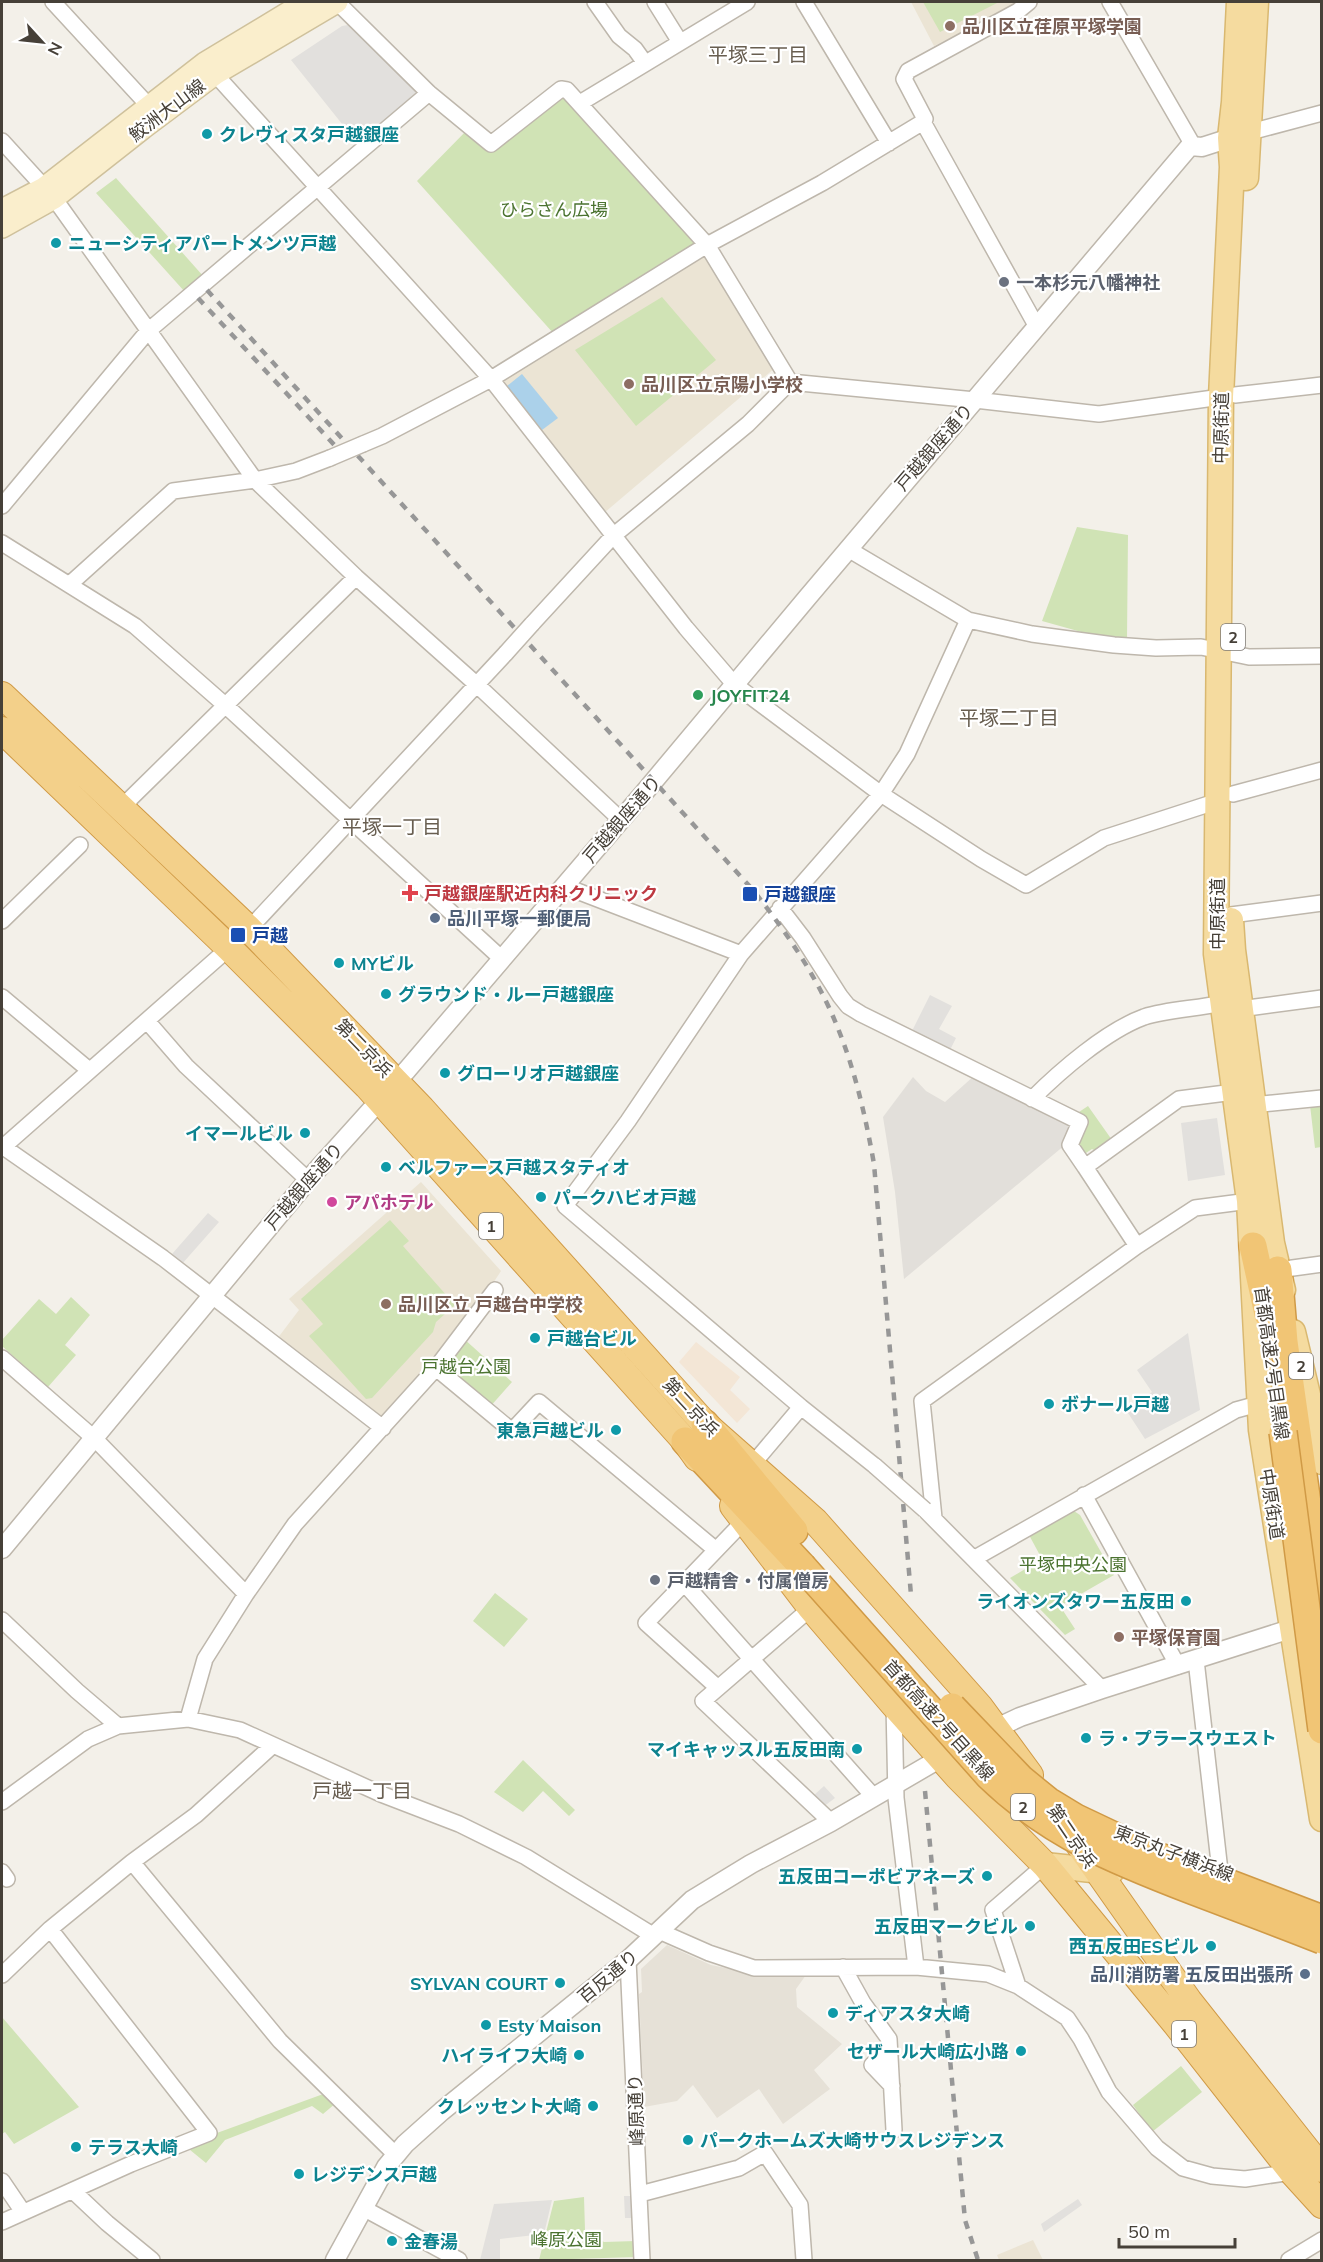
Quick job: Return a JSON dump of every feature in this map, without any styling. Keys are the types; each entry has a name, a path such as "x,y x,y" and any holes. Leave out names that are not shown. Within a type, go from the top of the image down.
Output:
{"highway":[{"name":"第二京浜","path":"2,695 249,928 685,1441 812,1608 894,1706 1045,1865 1175,2023 1292,2172 1322,2205"},
{"name":"第二京浜","path":"2,730 230,948 388,1091 537,1235 705,1424 785,1492 815,1521 980,1707 1189,2001 1322,2169"},
{"name":"首都高速2号目黒線","path":"1252,1246 1267,1309 1304,1432 1322,1730"},
{"name":"首都高速2号目黒線","path":"1278,1270 1284,1342 1304,1432 1322,1608"},
{"name":"首都高速2号目黒線","path":"705,1424 808,1560 989,1776 1037,1818 1083,1845 1133,1868 1322,1940"},
{"name":"首都高速2号目黒線","path":"685,1441 808,1560 1005,1763 1048,1801 1092,1827 1152,1854 1322,1919"}],"main road":[{"name":"鮫洲大山線","path":"2,210 49,193 148,105 205,63 306,2"},
{"name":"鮫洲大山線","path":"2,227 214,74 337,2"},
{"name":"中原街道","path":"1239,2 1234,102 1240,135"},
{"name":"中原街道","path":"1256,2 1240,135 1232,167 1225,797 1216,954 1231,1006 1244,1098 1278,1270"},
{"name":"中原街道","path":"1225,797 1233,950 1231,1006"},
{"name":"中原街道","path":"1244,1098 1258,1404 1322,1819"},
{"name":"2","path":"1304,1432 1322,1462"},
{"name":"東京丸子横浜線","path":"1035,1782 1068,1807 1102,1826 1322,1911"},
{"name":"東京丸子横浜線","path":"1045,1865 1095,1869 1121,1874 1322,1948"}],"street":[{"path":"54,2 148,105"},
{"path":"337,2 429,93 491,144 561,89 567,90 707,245 790,382"},
{"path":"655,2 680,42"},
{"path":"580,103 747,2"},
{"path":"804,2 889,143"},
{"path":"1029,2 1018,11 908,71 904,79 925,118 923,122 1037,327"},
{"path":"1110,2 1190,141 1190,147 1202,147 1322,113"},
{"path":"601,3 619,36 635,49 645,63"},
{"path":"214,74 491,379 686,628 734,684 881,794 981,859 1026,885 1104,838 1225,797 1322,770"},
{"path":"2,506 148,331 429,93"},
{"path":"70,584 173,491 255,480 296,471 382,436 491,379 707,245 822,183 923,122"},
{"path":"2,141 49,193 255,480 356,577 476,684 621,820"},
{"name":"戸越銀座通り","path":"2,1549 308,1180 388,1091 621,820 1190,147"},
{"path":"790,382 1099,414 1322,385"},
{"path":"249,928 613,536 748,424 790,382"},
{"path":"2,543 135,626 225,705 502,959"},
{"path":"848,549 968,620 1032,634 1114,645 1156,648 1201,647 1249,657 1322,656"},
{"path":"124,810 131,798 356,577"},
{"path":"968,620 906,754 881,794 741,954 628,1121 565,1206 929,1514 1102,1689"},
{"path":"2,921 80,845"},
{"path":"564,886 741,954"},
{"path":"1231,915 1322,903"},
{"path":"780,909 803,938 848,1006 1080,1122 1070,1145 1137,1246"},
{"path":"230,948 2,1147 132,1236 383,1428"},
{"path":"2,997 89,1070"},
{"path":"1032,1099 1063,1068 1116,1032 1142,1018 1231,1006 1322,998"},
{"path":"147,1021 186,1066 308,1180"},
{"path":"1084,1167 1179,1099 1322,1098"},
{"path":"929,1514 922,1401 1137,1246 1195,1208 1249,1201"},
{"path":"1278,1270 1322,1264"},
{"path":"188,1719 205,1659 246,1594 295,1524 436,1368 495,1290"},
{"path":"2,1358 94,1439 246,1594"},
{"path":"436,1368 512,1431 539,1402 716,1550"},
{"path":"975,1558 1236,1410 1258,1404"},
{"path":"752,1466 801,1407"},
{"path":"1084,1496 1178,1666"},
{"path":"718,1688 646,1623 744,1521"},
{"path":"684,1583 874,1797"},
{"path":"812,1608 703,1701 831,1822"},
{"name":"百反通り","path":"335,2260 386,2167 396,2155 442,2111 628,1960 692,1900 751,1864 831,1822 995,1728 1102,1689 1322,1619"},
{"path":"2,1620 77,1691 118,1726"},
{"path":"1196,1660 1221,1871"},
{"path":"894,1706 896,1784 916,1968"},
{"path":"2,1802 88,1739 118,1726 188,1719 240,1730 409,1806 459,1824 510,1848 657,1934 754,1968 916,1968 988,1974 1018,1986 1067,2018 1081,2039 1109,2092 1158,2148 1182,2168 1212,2176 1245,2179 1292,2172"},
{"path":"2,1975 50,1929 132,1862 196,1815 272,1746"},
{"path":"132,1862 280,2042 396,2155"},
{"path":"1018,1986 993,1910 1045,1865"},
{"path":"2,2222 132,2164 209,2133 50,1929"},
{"name":"峰原通り","path":"628,1960 642,2260"},
{"path":"843,1967 863,2003 889,2039 894,2130"},
{"path":"640,2194 739,2168 765,2153 800,2205 804,2260"},
{"path":"2,2181 23,2212"},
{"path":"73,2191 152,2260"},
{"path":"363,2208 459,2260"},
{"path":"1289,2260 1322,2240"}],"shaded area":[{"name":"品川区立荏原平塚学園","path":"911,2 1022,2 934,46"},
{"path":"354,24 422,90 358,144 291,60 342,26"},
{"name":"品川区立京陽小学校","path":"702,256 708,256 776,367 604,513 502,387 502,380"},
{"path":"930,995 952,1006 939,1029 956,1038 949,1052 911,1033"},
{"path":"975,1075 1075,1125 1065,1145 904,1279 895,1192 883,1117 913,1077 926,1091 945,1102"},
{"path":"1217,1118 1225,1175 1188,1181 1181,1123"},
{"name":"品川区立 戸越台中学校","path":"421,1182 501,1271 432,1366 382,1421 277,1339 299,1310 289,1299"},
{"path":"208,1213 219,1222 182,1264 172,1254"},
{"path":"1188,1333 1200,1410 1145,1439 1126,1410 1152,1392 1137,1370"},
{"path":"696,1342 740,1377 730,1390 750,1409 737,1423 679,1362"},
{"path":"824,1786 835,1798 823,1807 813,1796"},
{"path":"667,1945 711,1965 736,1970 806,1975 796,1989 797,2007 842,2044 814,2070 830,2089 783,2124 759,2089 717,2118 693,2085 677,2101 644,2107 639,1994 642,1992 641,1969"},
{"path":"624,2196 632,2196 632,2218 625,2218"},
{"path":"1078,2199 1082,2205 1044,2232 1041,2224"},
{"path":"552,2200 544,2234 500,2239 500,2260 480,2260 494,2204"},
{"path":"1033,2240 1043,2260 999,2260 997,2255"}],"green space":[{"path":"923,2 999,2 940,32"},
{"name":"ひらさん広場","path":"557,98 567,99 697,242 554,334 417,181 468,129 493,150"},
{"path":"116,178 204,277 185,292 96,193"},
{"path":"662,297 716,360 636,426 575,350"},
{"path":"1077,527 1128,535 1127,638 1103,638 1042,621"},
{"path":"1321,1103 1321,1147 1315,1148 1310,1105"},
{"path":"1088,1106 1112,1140 1096,1151 1092,1149 1086,1153 1078,1151 1074,1144 1076,1114"},
{"path":"390,1220 409,1241 403,1246 455,1305 436,1322 433,1332 372,1398 366,1399 309,1336 323,1324 301,1299"},
{"path":"71,1297 90,1315 65,1345 76,1355 48,1387 2,1346 2,1340 39,1299 56,1314"},
{"name":"戸越台公園","path":"463,1338 512,1382 489,1408 439,1368"},
{"name":"平塚中央公園","path":"1074,1511 1080,1515 1114,1575 1060,1606 1075,1629 1065,1635 1010,1578 1042,1559 1029,1535"},
{"path":"495,1593 528,1619 504,1647 473,1621"},
{"path":"523,1760 575,1810 569,1816 543,1791 523,1812 494,1792"},
{"path":"2,2017 79,2107 14,2144 5,2132 2,2134"},
{"path":"1181,2066 1202,2092 1152,2132 1133,2105"},
{"path":"326,2093 336,2103 323,2114 312,2106 225,2140 206,2163 184,2145"},
{"name":"峰原公園","path":"584,2197 585,2230 604,2242 636,2241 637,2257 539,2260 554,2201"}],"water":[{"path":"522,374 558,418 542,430 507,386"}],"railway":[{"path":"207,290 753,890 790,940 822,993 851,1064 874,1164 911,1595"},
{"path":"198,298 339,450"},
{"path":"925,1791 965,2220 978,2260"}],"place":[{"name":"品川区立荏原平塚学園","path":"950,26"},
{"name":"クレヴィスタ戸越銀座","path":"207,134"},
{"name":"ニューシティアパートメンツ戸越","path":"56,243"},
{"name":"一本杉元八幡神社","path":"1004,282"},
{"name":"品川区立京陽小学校","path":"629,384"},
{"name":"JOYFIT24","path":"698,695"},
{"name":"戸越銀座駅近内科クリニック","path":"410,893"},
{"name":"戸越銀座","path":"750,894"},
{"name":"品川平塚一郵便局","path":"435,918"},
{"name":"戸越","path":"238,935"},
{"name":"MYビル","path":"339,963"},
{"name":"グラウンド・ルー戸越銀座","path":"386,994"},
{"name":"グローリオ戸越銀座","path":"445,1073"},
{"name":"イマールビル","path":"305,1133"},
{"name":"ベルファース戸越スタティオ","path":"386,1167"},
{"name":"パークハビオ戸越","path":"541,1197"},
{"name":"アパホテル","path":"332,1202"},
{"name":"品川区立 戸越台中学校","path":"386,1304"},
{"name":"戸越台ビル","path":"535,1338"},
{"name":"ボナール戸越","path":"1049,1404"},
{"name":"東急戸越ビル","path":"616,1430"},
{"name":"戸越精舎・付属僧房","path":"655,1580"},
{"name":"ライオンズタワー五反田","path":"1186,1601"},
{"name":"平塚保育園","path":"1119,1637"},
{"name":"ラ・プラースウエスト","path":"1086,1738"},
{"name":"マイキャッスル五反田南","path":"857,1749"},
{"name":"五反田コーポビアネーズ","path":"987,1876"},
{"name":"五反田マークビル","path":"1030,1926"},
{"name":"西五反田ESビル","path":"1211,1946"},
{"name":"品川消防署 五反田出張所","path":"1305,1974"},
{"name":"SYLVAN COURT","path":"560,1983"},
{"name":"ディアスタ大崎","path":"833,2013"},
{"name":"Esty Maison","path":"486,2025"},
{"name":"セザール大崎広小路","path":"1021,2051"},
{"name":"ハイライフ大崎","path":"579,2055"},
{"name":"クレッセント大崎","path":"593,2106"},
{"name":"パークホームズ大崎サウスレジデンス","path":"688,2140"},
{"name":"テラス大崎","path":"76,2147"},
{"name":"レジデンス戸越","path":"299,2174"},
{"name":"金春湯","path":"392,2241"}],"district":[{"name":"平塚三丁目","path":"758,54"},
{"name":"平塚二丁目","path":"1009,717"},
{"name":"平塚一丁目","path":"392,826"},
{"name":"戸越一丁目","path":"362,1790"}]}
